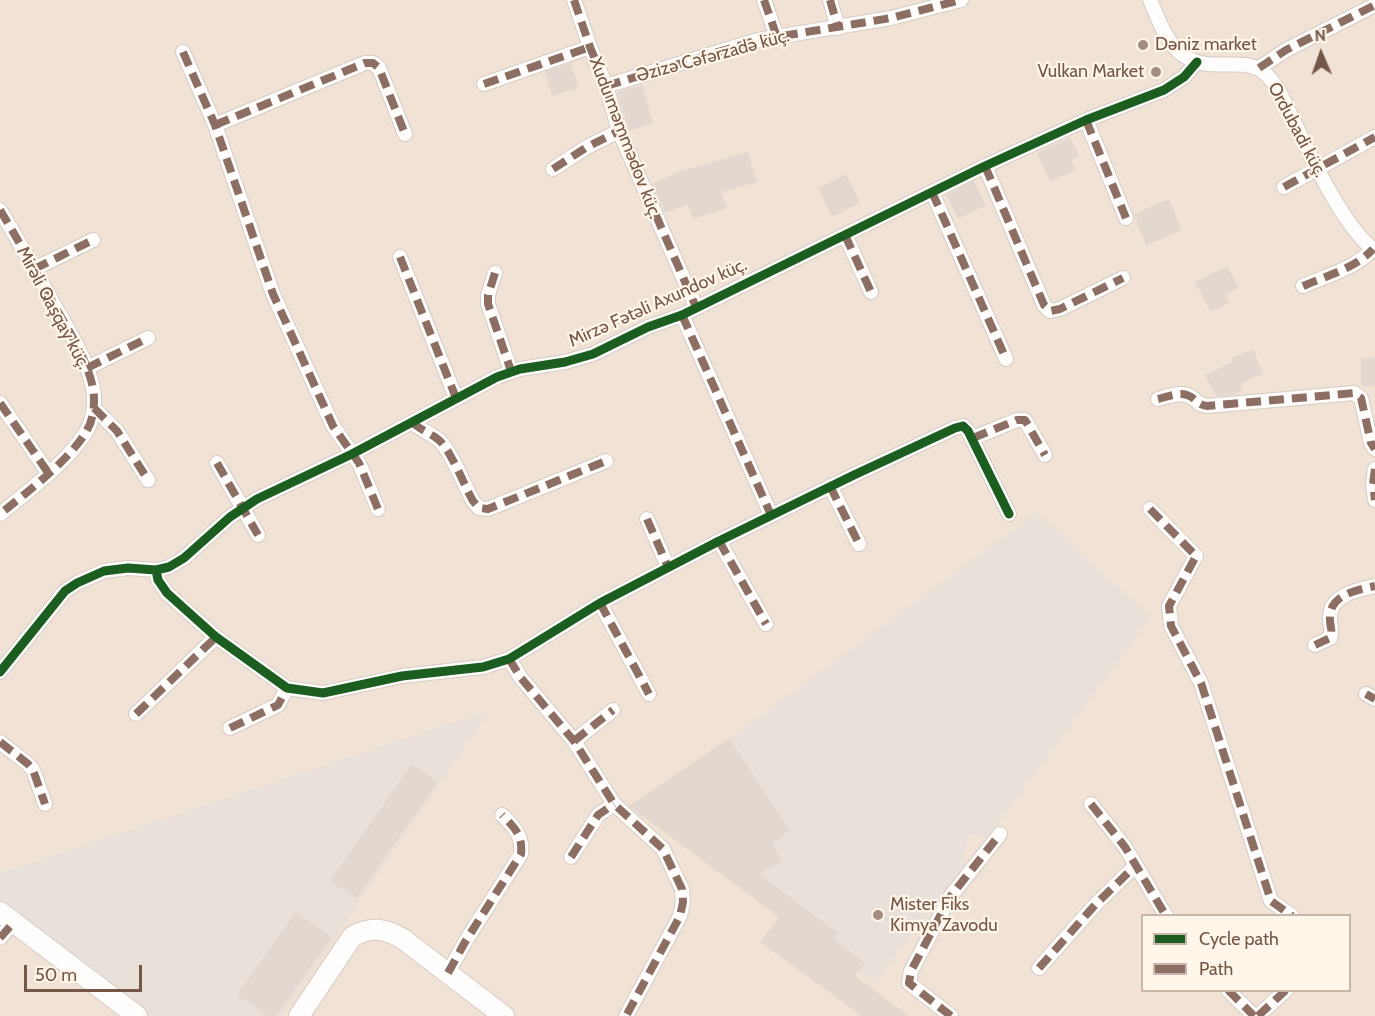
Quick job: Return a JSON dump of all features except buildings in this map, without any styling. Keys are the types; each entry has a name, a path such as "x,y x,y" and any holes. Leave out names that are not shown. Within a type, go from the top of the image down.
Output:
{"street":[{"name":"Xudu məmmədov küç.","path":"574,0 606,86 618,131 696,307"},
{"path":"764,0 777,37"},
{"path":"830,0 838,28"},
{"name":"Əzizə Cəfərzadə küç.","path":"606,86 758,40 891,18 961,0"},
{"path":"1150,0 1172,43 1183,55 1197,62"},
{"path":"1259,68 1286,50 1375,5"},
{"path":"484,84 590,47"},
{"path":"183,52 215,125 273,294 333,426 359,463 378,509"},
{"name":"Ordubadi küç.","path":"1197,62 1259,68 1268,75 1278,89 1354,231 1374,249"},
{"name":"Mirzə Fətəli Axundov küç.","path":"0,672 65,591 71,587 104,571 128,568 156,570 169,567 184,558 242,508 257,499 352,454 456,398 512,371 565,362 593,354 648,327 682,315 985,166 1086,120 1164,90 1184,77 1197,62"},
{"path":"215,125 365,63 373,63 379,68 405,135"},
{"path":"1086,120 1126,218"},
{"path":"553,169 587,147 618,131"},
{"path":"1284,187 1375,137"},
{"path":"985,166 1044,305 1050,311 1060,309 1123,278"},
{"path":"932,192 1006,359"},
{"name":"Mirəli Qaşqay küç.","path":"0,210 87,368 93,390 94,408 90,424 82,438 49,474 0,514"},
{"path":"845,235 871,292"},
{"path":"34,269 93,240"},
{"path":"1303,286 1355,263 1374,249"},
{"path":"400,257 456,398"},
{"path":"495,273 488,295 488,304 512,371"},
{"path":"682,315 771,515"},
{"path":"87,368 148,338"},
{"path":"1158,399 1179,394 1188,395 1200,405 1208,406 1354,393 1360,398 1371,443 1375,449"},
{"path":"0,403 49,474"},
{"path":"94,408 117,431 148,480"},
{"path":"973,438 1017,420 1025,420 1045,455"},
{"path":"412,422 420,430 439,440 479,508 488,509 606,461"},
{"path":"156,570 158,580 167,593 216,637 287,688 323,693 402,676 483,667 509,659 600,603 668,567 830,486 955,428 963,426 973,438 1009,514"},
{"path":"217,463 258,535"},
{"path":"1375,470 1373,484 1375,500"},
{"path":"830,486 859,544"},
{"path":"1150,509 1196,556 1168,606 1171,626 1201,683 1271,901 1290,914"},
{"path":"647,519 668,567"},
{"path":"720,541 766,624"},
{"path":"1315,645 1330,638 1333,631 1330,620 1331,611 1342,595 1375,586"},
{"path":"600,603 650,694"},
{"path":"136,714 216,637"},
{"path":"509,659 520,678 574,741 614,804 663,849 682,889 683,902 680,916 626,1016"},
{"path":"231,728 278,705 287,688"},
{"path":"574,741 613,710"},
{"path":"0,742 33,770 45,804"},
{"path":"570,857 598,815 614,804"},
{"path":"1091,804 1125,847 1165,914"},
{"path":"448,973 521,854 521,837 502,815"},
{"path":"951,1016 909,983 911,971 950,897 1000,834"},
{"path":"1039,968 1095,905 1136,865"},
{"path":"0,938 7,917 137,1016"},
{"path":"299,1016 352,937 361,931 372,929 391,931 504,1016"},
{"path":"1230,992 1256,1016 1284,992"}],"shaded area":[{"path":"0,0 1375,0 1375,1016 0,1016"},
{"name":"Mister Fiks Kimya Zavodu","path":"1037,512 1151,617 988,837 968,834 964,866 875,983 638,806"},
{"path":"490,710 281,1016 150,1016 0,903 0,873"}],"marked path":[{"path":"574,0 606,86 619,131 696,307"},
{"path":"764,0 777,37"},
{"path":"830,0 838,28"},
{"path":"606,86 758,40 891,18 961,0"},
{"path":"1259,68 1286,50 1375,5"},
{"path":"484,84 590,47"},
{"path":"183,52 215,125 273,294 333,426 359,463 378,509"},
{"path":"215,125 365,63 373,63 379,68 405,134"},
{"path":"1086,120 1126,218"},
{"path":"553,169 587,147 619,131"},
{"path":"1284,187 1375,137"},
{"path":"985,166 1044,305 1050,311 1060,309 1123,278"},
{"path":"932,192 1006,359"},
{"path":"0,210 78,348 87,367 94,402 90,424 74,448 50,473 0,514"},
{"path":"845,235 871,292"},
{"path":"34,269 93,240"},
{"path":"1303,286 1349,266 1373,249"},
{"path":"400,257 456,398"},
{"path":"495,273 488,295 488,304 511,371"},
{"path":"682,315 771,515"},
{"path":"87,368 148,338"},
{"path":"1158,399 1183,394 1207,406 1354,393 1361,398 1371,443 1375,449"},
{"path":"0,403 49,474"},
{"path":"94,408 117,431 148,480"},
{"path":"973,438 1017,420 1025,420 1045,455"},
{"path":"412,422 437,438 444,446 479,508 488,509 606,461"},
{"path":"217,463 258,535"},
{"path":"1375,469 1373,484 1375,500"},
{"path":"830,486 859,544"},
{"path":"1150,509 1196,556 1169,606 1171,626 1201,683 1271,901 1289,914"},
{"path":"647,519 668,567"},
{"path":"719,541 766,624"},
{"path":"1315,645 1330,638 1331,612 1339,599 1352,592 1375,586"},
{"path":"600,603 649,694"},
{"path":"136,714 216,637"},
{"path":"509,659 521,678 574,741 614,804 663,849 682,889 683,902 680,916 626,1016"},
{"path":"230,728 278,705 287,688"},
{"path":"1366,694 1375,699"},
{"path":"574,741 613,710"},
{"path":"0,742 33,770 45,804"},
{"path":"571,857 598,815 614,804"},
{"path":"1091,804 1125,847 1165,914"},
{"path":"448,973 521,854 519,836 502,815"},
{"path":"951,1016 909,983 911,971 950,897 1000,834"},
{"path":"1039,968 1095,905 1136,865"},
{"path":"0,938 13,923"},
{"path":"1230,992 1254,1016"},
{"path":"1258,1016 1284,992"}],"cycle path":[{"path":"0,672 65,591 77,583 104,571 128,568 156,570 169,567 184,558 230,517 257,499 352,454 497,377 520,369 565,362 593,354 648,327 682,315 985,166 1086,120 1164,90 1184,77 1197,62"},
{"path":"156,570 158,580 167,593 216,637 287,688 323,693 402,676 483,667 509,659 600,603 719,541 955,428 963,426 968,431 1009,514"}],"place":[{"name":"Dəniz market","path":"1143,45"},
{"name":"Vulkan Market","path":"1156,72"},
{"name":"Mister Fiks Kimya Zavodu","path":"878,915"}]}
